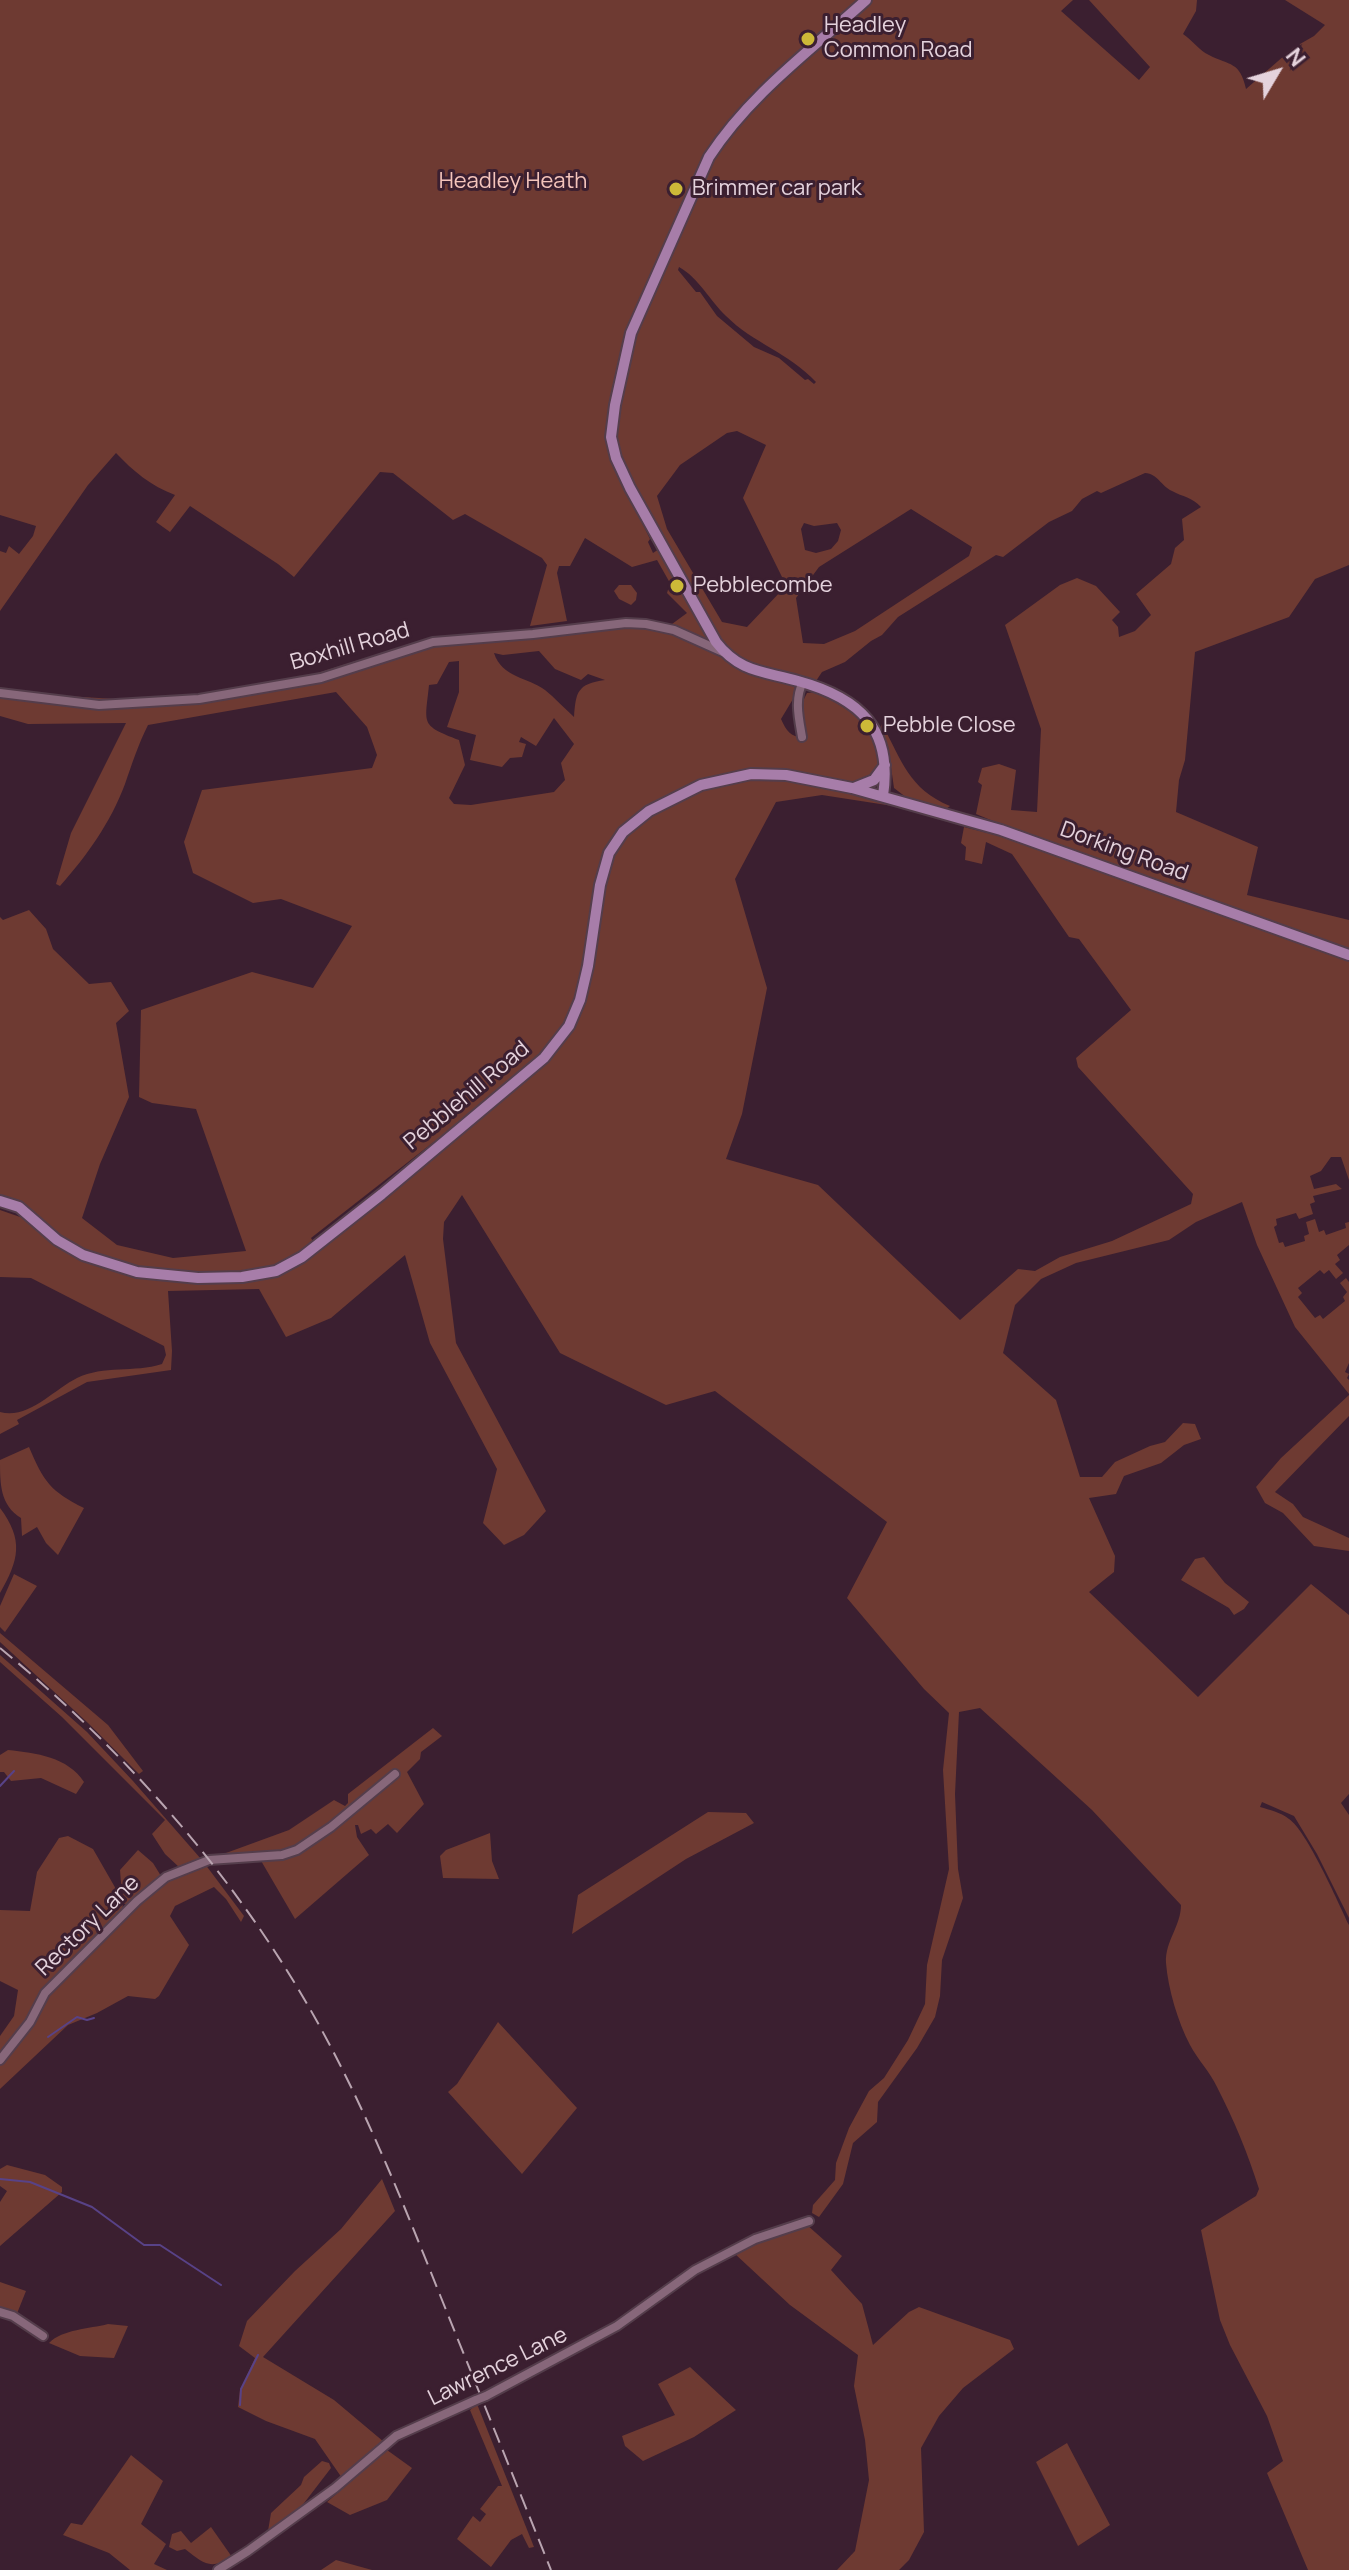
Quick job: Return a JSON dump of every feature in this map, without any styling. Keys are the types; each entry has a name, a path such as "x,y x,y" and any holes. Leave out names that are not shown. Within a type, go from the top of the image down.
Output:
{"main road":[{"path":"866,0 762,92 724,134 700,176 631,333 612,418 613,447 630,488 709,640 749,669 803,682 847,701 866,716 879,737 886,764 883,796"},
{"path":"852,788 874,780 886,764"},
{"name":"Pebblehill Road","path":"0,1201 19,1207 57,1240 83,1255 137,1272 198,1278 242,1277 276,1271 302,1257 382,1194 544,1058 569,1026 580,1000 600,885 609,853 623,832 649,811 701,785 767,773 883,796"},
{"name":"Dorking Road","path":"883,796 1023,837 1349,955"}],"street":[{"name":"Boxhill Road","path":"0,693 99,705 199,699 321,678 433,642 626,623 646,624 709,640"},
{"path":"802,737 798,693 803,682"},
{"name":"Rectory Lane","path":"0,2060 30,2022 45,1993 137,1901 166,1877 209,1860 282,1855 297,1850 331,1827 395,1774"},
{"name":"Lawrence Lane","path":"218,2570 335,2488 396,2436 486,2396 617,2326 695,2270 755,2239 809,2221"},
{"path":"0,2312 13,2316 43,2336"}],"green space":[{"name":"Headley Heath","path":"0,0 1073,0 1061,11 1139,80 1150,67 1089,0 1197,0 1196,11 1183,34 1206,53 1237,69 1246,89 1325,25 1285,0 1349,0 1349,565 1315,579 1289,617 1195,652 1185,760 1179,780 1176,812 1258,847 1247,895 1349,920 1349,1180 1341,1157 1331,1157 1321,1171 1310,1176 1314,1189 1336,1184 1342,1189 1313,1196 1315,1202 1310,1204 1313,1214 1299,1219 1296,1213 1276,1219 1277,1225 1274,1227 1279,1243 1283,1242 1285,1247 1305,1241 1304,1236 1309,1234 1306,1222 1315,1219 1319,1232 1324,1230 1326,1235 1346,1228 1345,1223 1349,1222 1349,1245 1337,1255 1340,1260 1335,1264 1343,1273 1336,1279 1329,1270 1324,1274 1320,1270 1298,1288 1302,1293 1298,1297 1315,1318 1320,1315 1323,1319 1345,1301 1343,1297 1347,1292 1340,1283 1346,1278 1349,1282 1349,1363 1345,1372 1349,1374 1349,1394 1295,1327 1257,1245 1242,1202 1196,1222 1169,1240 1076,1263 1041,1279 1015,1305 1003,1353 1056,1400 1080,1477 1102,1477 1115,1462 1165,1442 1183,1423 1195,1424 1201,1439 1184,1445 1161,1463 1124,1476 1116,1494 1089,1498 1115,1556 1114,1572 1089,1592 1198,1697 1311,1584 1349,1615 1349,1794 1341,1803 1349,1815 1349,1918 1294,1816 1262,1802 1260,1807 1282,1815 1296,1826 1322,1868 1349,1925 1349,2570 1308,2570 1267,2473 1283,2461 1267,2416 1220,2320 1201,2230 1256,2196 1259,2189 1229,2112 1190,2045 1174,2005 1166,1955 1181,1905 1092,1810 980,1708 959,1712 955,1794 958,1869 963,1898 942,1960 940,1996 935,2017 878,2102 877,2122 853,2143 843,2184 819,2217 812,2213 813,2205 835,2180 836,2163 849,2128 869,2091 884,2078 908,2040 925,2004 927,1965 949,1869 943,1770 949,1713 924,1689 847,1598 887,1522 715,1391 666,1405 560,1353 462,1195 444,1222 443,1239 456,1343 546,1511 524,1535 504,1545 483,1523 497,1469 430,1343 405,1255 331,1318 286,1337 259,1289 168,1291 171,1370 87,1382 17,1420 19,1424 0,1434 0,1412 20,1412 30,1408 87,1374 151,1367 162,1364 166,1355 164,1346 31,1278 0,1277 0,1210 23,1218 28,1212 0,1198 0,917 3,920 29,910 46,929 53,949 89,984 111,982 129,1011 116,1023 129,1097 100,1164 82,1218 117,1245 173,1258 246,1251 196,1109 152,1103 139,1097 141,1010 252,972 313,988 352,926 281,899 253,903 193,873 184,842 202,790 372,768 377,755 367,727 336,692 148,725 113,812 60,886 56,884 71,833 126,723 28,724 0,716 0,689 132,700 200,694 305,677 426,639 492,632 493,638 647,626 672,632 672,624 687,613 667,593 670,583 657,560 632,567 585,538 570,566 559,566 557,573 567,621 530,626 547,565 542,558 465,514 453,520 393,473 380,472 294,577 190,506 170,532 156,522 175,495 143,477 116,453 88,485 0,611 0,551 6,553 9,546 19,554 33,536 36,526 0,515","holes":["679,267 693,277 737,325 794,363 816,382 805,380 779,358 754,347 717,316 700,292 696,292 678,270","737,431 766,445 743,498 783,579 782,590 747,627 722,622 667,529 657,496 680,465 727,433","1145,473 1201,507 1182,519 1184,540 1175,548 1171,564 1136,594 1151,615 1135,631 1119,637 1118,627 1112,620 1120,612 1096,586 1077,578 1060,585 1005,625 1041,729 1037,812 1011,810 1016,770 999,764 982,768 976,814 1022,833 1019,841 964,827 961,843 966,847 965,860 982,864 986,842 1012,854 1069,937 1079,939 1131,1010 1076,1058 1078,1067 1193,1194 1191,1204 1112,1241 1060,1257 1035,1271 1018,1269 960,1320 818,1185 726,1159 742,1114 767,988 735,879 776,802 822,795 893,806 786,778 752,776 816,777 856,782 869,778 877,771 877,747 866,727 858,718 816,692 807,693 802,703 806,737 788,731 781,719 799,689 799,677 816,681 822,672 845,662 882,635 898,617 996,555 1003,557 1049,522 1072,511 1082,499","631,500 665,545 653,553 648,542 650,539","911,509 972,547 969,556 855,631 824,644 803,643 796,598 819,567","804,523 814,526 837,523 841,530 838,541 831,549 816,553 805,550 801,529","539,651 555,669 581,680 588,674 605,680 583,687 577,695 574,717 545,690 503,668 494,653","459,661 459,692 447,727 476,735 470,760 502,767 510,758 522,757 526,744 519,742 521,737 536,746 554,718 574,744 561,763 565,780 554,792 471,805 454,804 449,798 465,765 459,740 437,731 428,722 429,685 437,684 449,662","435,1141 438,1148 317,1248 311,1238"]},
{"path":"619,585 631,585 637,593 631,605 619,599 614,591"},
{"path":"882,724 901,762 916,782 950,806 946,809 907,798 894,788 888,746 880,728"},
{"path":"1349,1395 1349,1416 1275,1492 1293,1504 1303,1517 1349,1538 1349,1551 1314,1546 1283,1513 1265,1503 1256,1487 1281,1458"},
{"path":"29,1447 49,1484 84,1508 58,1555 37,1527 22,1536 21,1518 9,1507 3,1493 0,1460"},
{"path":"0,1508 13,1530 16,1550 15,1560 0,1593"},
{"path":"1204,1557 1225,1583 1249,1602 1244,1609 1234,1615 1229,1608 1181,1580 1195,1559"},
{"path":"14,1574 37,1586 5,1632 0,1627 0,1606"},
{"path":"0,1633 108,1725 143,1771 139,1774 0,1642"},
{"path":"0,1655 87,1732 201,1859 180,1868 165,1854 152,1834 165,1820 62,1717 0,1662"},
{"path":"433,1728 442,1736 421,1752 420,1759 407,1772 424,1804 397,1833 388,1824 376,1834 371,1829 361,1834 358,1825 355,1825 357,1837 369,1855 295,1919 260,1859 280,1858 281,1851 246,1856 226,1853 289,1830 334,1800 345,1806 348,1794"},
{"path":"8,1750 60,1762 84,1782 76,1794 41,1778 11,1781 4,1772 0,1772 0,1755"},
{"path":"708,1812 746,1813 754,1823 686,1859 572,1934 578,1895"},
{"path":"490,1833 492,1861 499,1879 443,1878 440,1856 446,1850"},
{"path":"68,1836 93,1849 120,1896 125,1892 120,1870 138,1850 153,1863 161,1876 130,1906 123,1903 122,1913 163,1882 205,1864 244,1916 241,1922 214,1887 175,1906 170,1916 189,1945 159,1996 155,1999 128,1996 68,2025 0,2089 0,2036 14,2016 18,1990 0,1981 0,1910 30,1911 37,1872 59,1838"},
{"path":"498,2022 577,2108 522,2174 448,2092 457,2084"},
{"path":"7,2165 45,2175 62,2187 62,2192 0,2246 0,2202 7,2191 0,2186 0,2169"},
{"path":"382,2179 395,2211 263,2357 334,2400 384,2442 342,2478 315,2439 238,2407 240,2390 255,2358 239,2346 247,2321 341,2229"},
{"path":"807,2225 842,2256 831,2270 862,2304 873,2345 909,2312 919,2307 1010,2340 1014,2349 963,2388 939,2416 921,2448 924,2532 909,2560 899,2570 837,2570 855,2551 869,2480 854,2386 858,2355 790,2305 734,2253"},
{"path":"0,2282 26,2291 16,2316 0,2310"},
{"path":"108,2324 128,2326 114,2358 80,2356 49,2343 69,2332"},
{"path":"690,2367 736,2410 694,2437 643,2461 625,2446 622,2436 675,2415 658,2384"},
{"path":"477,2404 534,2547 529,2548 522,2534 511,2540 491,2567 457,2539 473,2516 480,2522 486,2514 480,2509 498,2486 502,2486 470,2410"},
{"path":"1067,2443 1110,2525 1078,2546 1036,2462"},
{"path":"387,2450 412,2468 387,2500 350,2515 327,2502"},
{"path":"131,2455 163,2481 141,2524 166,2544 154,2564 167,2570 130,2570 109,2553 63,2535 71,2523 82,2525"},
{"path":"322,2461 329,2463 331,2468 298,2511 268,2531 271,2513"},
{"path":"211,2527 232,2557 207,2564 185,2549 177,2551 169,2547 172,2534 181,2531 191,2543"},
{"path":"336,2560 372,2570 321,2570"}],"waterway":[{"path":"0,1786 14,1771"},
{"path":"48,2037 77,2017 87,2020 94,2018"},
{"path":"0,2179 30,2182 92,2207 144,2245 160,2245 221,2285"},
{"path":"240,2405 241,2389 258,2355"}],"railway":[{"path":"0,1648 93,1731 178,1822 217,1870 288,1971 353,2091 384,2158 551,2570"}],"place":[{"name":"Headley Common Road","path":"808,39"},
{"name":"Brimmer car park","path":"676,189"},
{"name":"Pebblecombe","path":"677,586"},
{"name":"Pebble Close","path":"867,726"}]}
